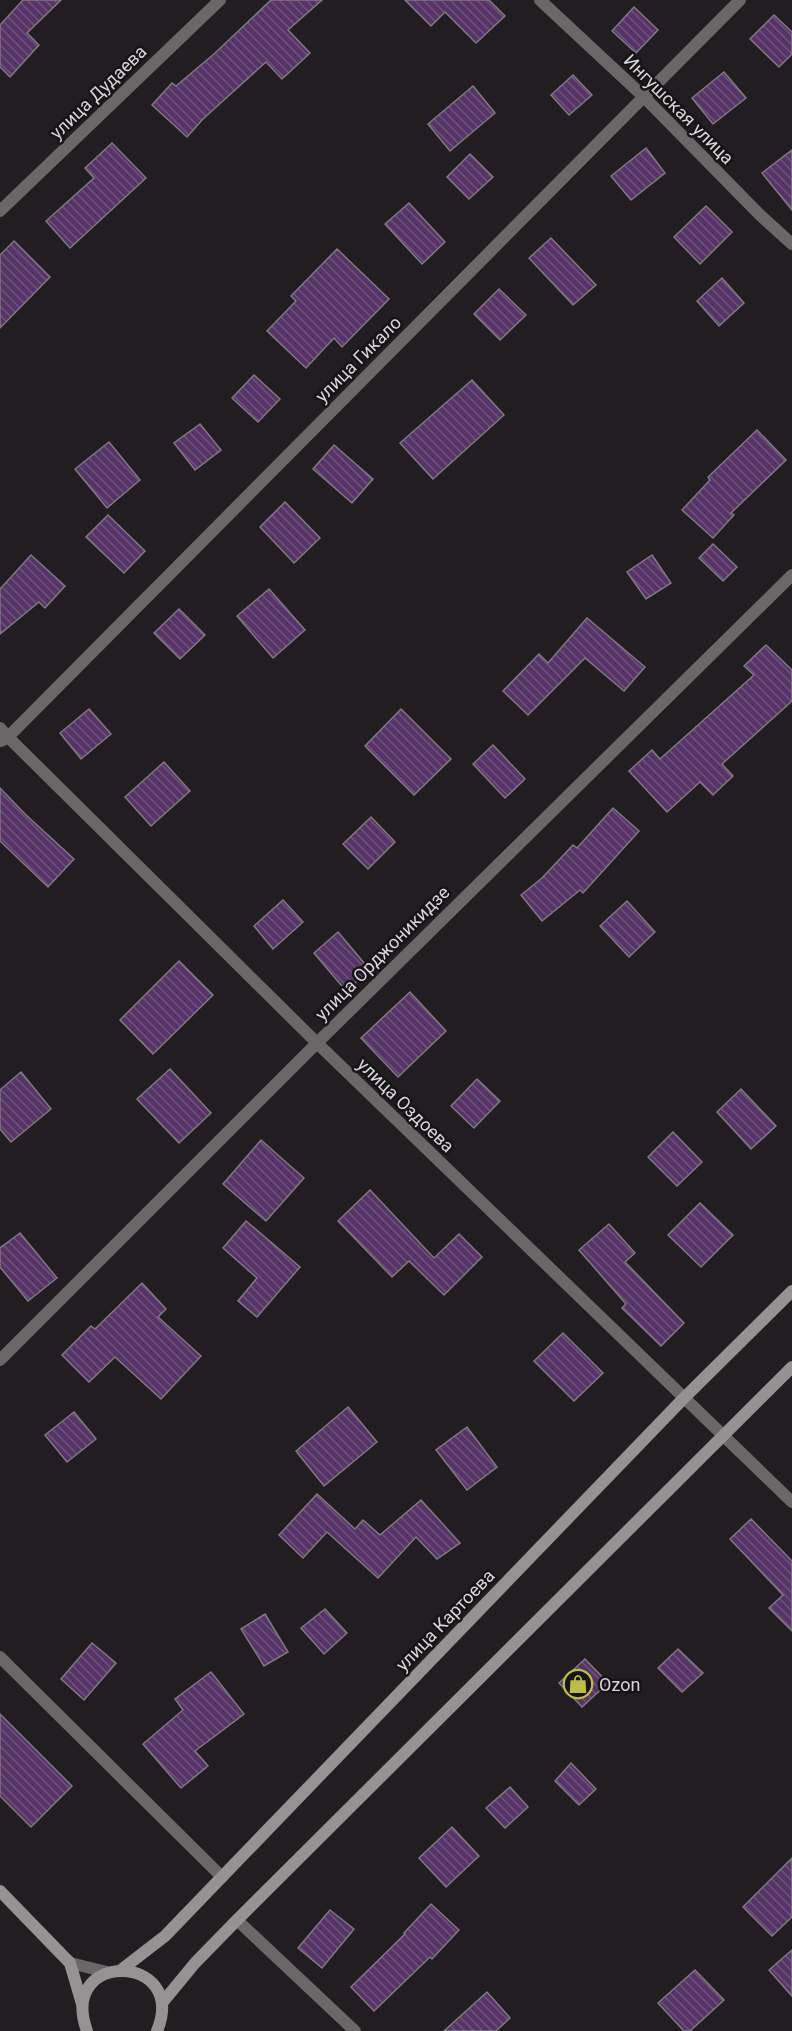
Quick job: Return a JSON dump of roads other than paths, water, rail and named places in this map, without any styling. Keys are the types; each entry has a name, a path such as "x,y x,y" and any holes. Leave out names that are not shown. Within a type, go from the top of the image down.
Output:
{"main road":[{"name":"улица Картоева","path":"121,1970 165,1936 683,1399 792,1291"},
{"path":"162,2003 195,1963 237,1920 792,1367"},
{"path":"0,1891 70,1963 87,2031"},
{"path":"82,2004 86,1991 95,1980 107,1972 121,1970 136,1972 148,1979 157,1989 162,2003 162,2017 158,2031"},
{"path":"162,2017 168,2031"},
{"path":"76,2031 82,2018"}],"street":[{"name":"улица Дудаева","path":"0,211 220,0"},
{"name":"Ингушская улица","path":"540,0 643,96 760,215 792,244"},
{"name":"улица Гикало","path":"3,735 740,0"},
{"name":"улица Орджоникидзе","path":"0,1360 317,1043 792,575"},
{"name":"улица Оздоева","path":"3,735 792,1503"},
{"path":"0,1657 222,1876"},
{"path":"237,1920 355,2031"},
{"path":"70,1963 107,1972"}],"place":[{"name":"Ozon","path":"578,1684"}]}
